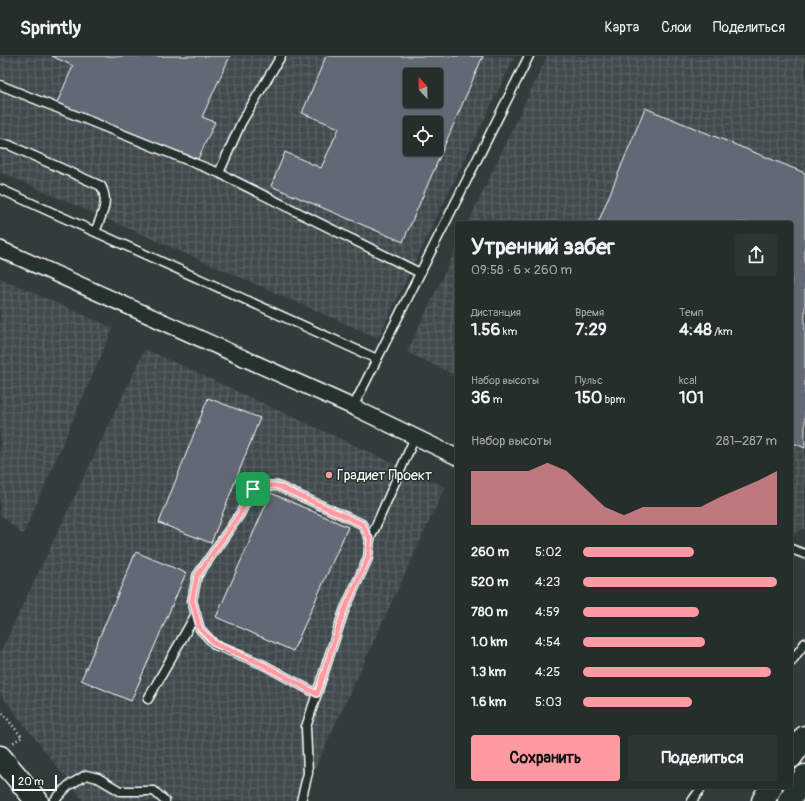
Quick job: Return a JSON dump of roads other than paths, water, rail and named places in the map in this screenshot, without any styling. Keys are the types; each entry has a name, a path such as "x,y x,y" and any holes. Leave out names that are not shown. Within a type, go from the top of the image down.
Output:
{"main road":[{"path":"793,754 805,737"},
{"path":"3,752 32,797"},
{"path":"789,801 805,776"},
{"path":"763,801 770,789"}],"street":[{"path":"0,249 353,407 455,456"}],"lane":[{"path":"219,173 241,123 281,56"},
{"path":"353,407 529,56"},
{"path":"0,85 219,173 420,272"},
{"path":"0,144 9,144 101,186 105,193 106,200 95,232"},
{"path":"0,189 377,359"},
{"path":"301,801 308,773 306,727 344,611 368,558 370,539 415,437"},
{"path":"317,694 262,664 215,644 200,629 192,600 197,576 240,514 253,489 262,485 278,486 362,524 370,539"},
{"path":"793,550 805,554"},
{"path":"148,699 196,614"},
{"path":"793,659 805,643"},
{"path":"54,801 68,786 86,775 98,778 120,791 154,791 165,801"},
{"path":"692,801 701,789"}],"place":[{"name":"Градиет Проект","path":"329,475"}]}
